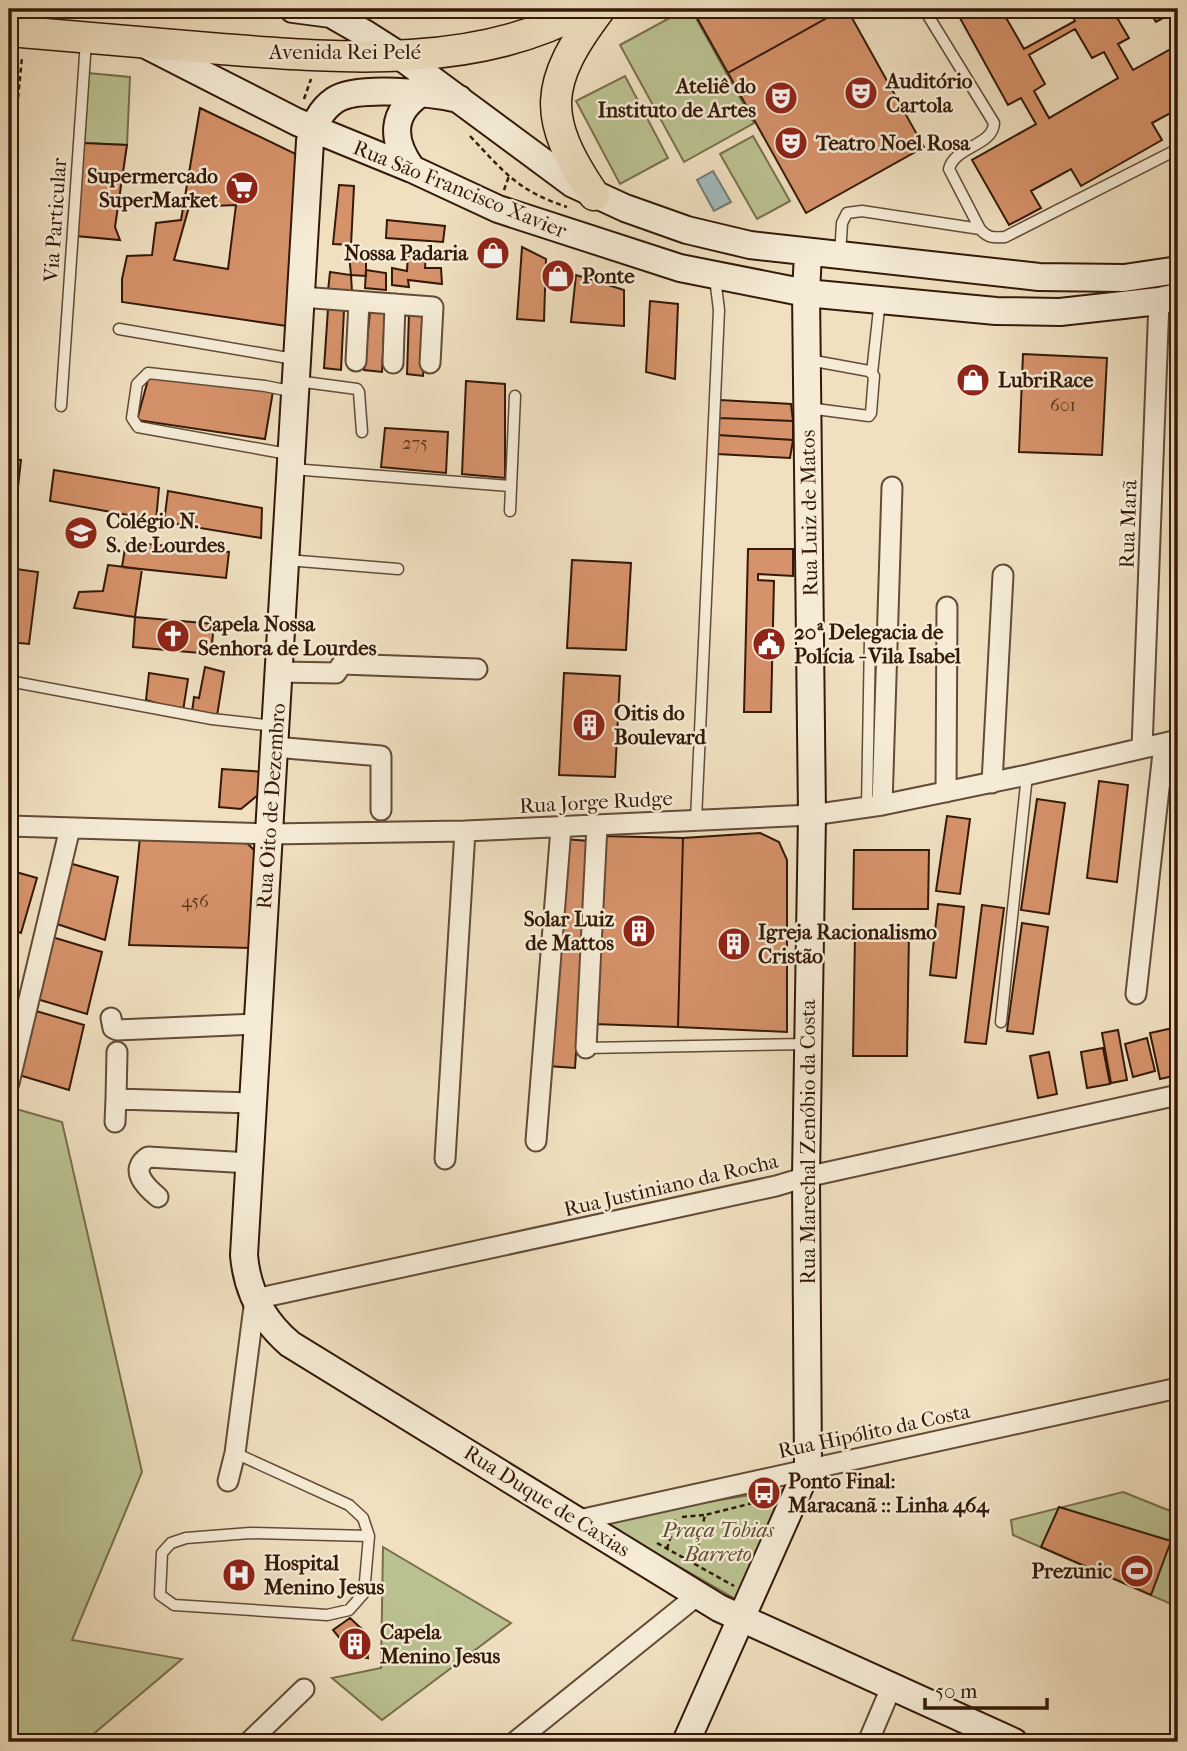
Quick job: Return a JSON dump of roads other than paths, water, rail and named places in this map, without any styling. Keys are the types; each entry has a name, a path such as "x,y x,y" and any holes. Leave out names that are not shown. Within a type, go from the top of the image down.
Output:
{"main road":[{"path":"512,38 535,9"},
{"name":"Avenida Rei Pelé","path":"140,43 320,56 400,56 447,51 512,38 585,9"},
{"path":"581,201 572,163 557,120 556,98 566,59 579,36 600,9"},
{"name":"Rua São Francisco Xavier","path":"17,32 140,43"}],"street":[{"path":"293,9 331,14 400,56 558,173 581,201 625,208 708,236 808,253 1039,277 1124,278 1178,270"},
{"name":"Rua São Francisco Xavier","path":"140,43 313,128 518,217 680,268 806,293 996,311 1060,312 1168,299"},
{"path":"313,128 327,107 343,96 423,92 458,99"},
{"path":"412,169 398,146 396,132 398,120 409,101 423,92"},
{"name":"Rua Oito de Dezembro","path":"228,1481 235,1453 255,1299 246,1273 244,1255 310,141 313,128"},
{"name":"Rua Luiz de Matos","path":"808,253 806,293 812,815"},
{"path":"301,297 434,309 430,363"},
{"name":"Rua Marã","path":"1142,748 1168,299"},
{"path":"356,361 359,302"},
{"path":"393,363 395,304"},
{"path":"875,807 892,488"},
{"path":"992,783 1003,575"},
{"path":"946,792 947,607"},
{"path":"280,672 336,673 342,664 477,669"},
{"path":"275,736 381,756 381,810"},
{"path":"1136,994 1171,742"},
{"name":"Rua Jorge Rudge","path":"9,826 269,834 561,828 812,815 875,807 1171,742"},
{"name":"Rua Marechal Zenóbio da Costa","path":"808,1468 806,1177 812,815"},
{"path":"586,1048 597,825"},
{"path":"9,1083 70,828"},
{"path":"536,1141 561,828"},
{"path":"445,1159 465,831"},
{"path":"111,1018 113,1028 117,1030 257,1024"},
{"path":"115,1122 117,1052"},
{"name":"Rua Justiniano da Rocha","path":"255,1299 763,1189 806,1177 1178,1095"},
{"path":"116,1099 253,1103"},
{"path":"158,1198 143,1184 139,1174 142,1161 148,1157 250,1163"},
{"name":"Rua Duque de Caxias","path":"255,1299 273,1330 290,1344 740,1618 1014,1742"},
{"name":"Rua Hipólito da Costa","path":"579,1520 1178,1388"},
{"path":"686,1742 808,1468"},
{"path":"516,1742 699,1594"},
{"path":"868,1742 891,1688"},
{"path":"249,1742 304,1689"}],"lane":[{"path":"924,9 994,123 994,130 955,156 949,169 986,236 993,239 1005,237 1178,149"},
{"name":"Via Particular","path":"61,406 86,37"},
{"path":"839,256 842,223 847,213 862,211 980,229"},
{"path":"696,820 719,310 714,275"},
{"path":"808,408 869,416 871,413 872,373 880,299"},
{"path":"119,328 297,378 357,389 362,432"},
{"path":"807,359 872,373"},
{"path":"297,378 265,386 148,373 137,384 132,418 138,427 292,462 510,486"},
{"path":"510,511 515,396"},
{"path":"286,560 398,569"},
{"path":"870,637 875,807"},
{"path":"9,681 202,718 275,736"},
{"path":"1001,1022 1027,775"},
{"path":"586,1048 808,1044"},
{"path":"235,1453 349,1505 363,1518 369,1536 364,1593 349,1610 327,1615 174,1605 160,1595 162,1553 171,1543 186,1538 250,1533 369,1536"}],"water":[{"path":"713,171 731,202 714,211 697,180"}],"place":[{"name":"Auditório Cartola","path":"861,93"},
{"name":"Ateliê do Instituto de Artes","path":"781,98"},
{"name":"Teatro Noel Rosa","path":"791,143"},
{"name":"Supermercado SuperMarket","path":"242,188"},
{"name":"Nossa Padaria","path":"493,253"},
{"name":"Ponte","path":"558,276"},
{"name":"LubriRace","path":"973,380"},
{"name":"Colégio N. S. de Lourdes","path":"81,533"},
{"name":"Capela Nossa Senhora de Lourdes","path":"173,636"},
{"name":"20ª Delegacia de Polícia - Vila Isabel","path":"769,644"},
{"name":"Oitis do Boulevard","path":"589,725"},
{"name":"Solar Luiz de Mattos","path":"639,931"},
{"name":"Igreja Racionalismo Cristão","path":"734,944"},
{"name":"Ponto Final: Maracanã :: Linha 464","path":"764,1493"},
{"name":"Prezunic","path":"1137,1571"},
{"name":"Hospital Menino Jesus","path":"239,1575"},
{"name":"Capela Menino Jesus","path":"355,1644"}],"park label":[{"name":"Praça Tobias Barreto","path":"718,1542"}]}
